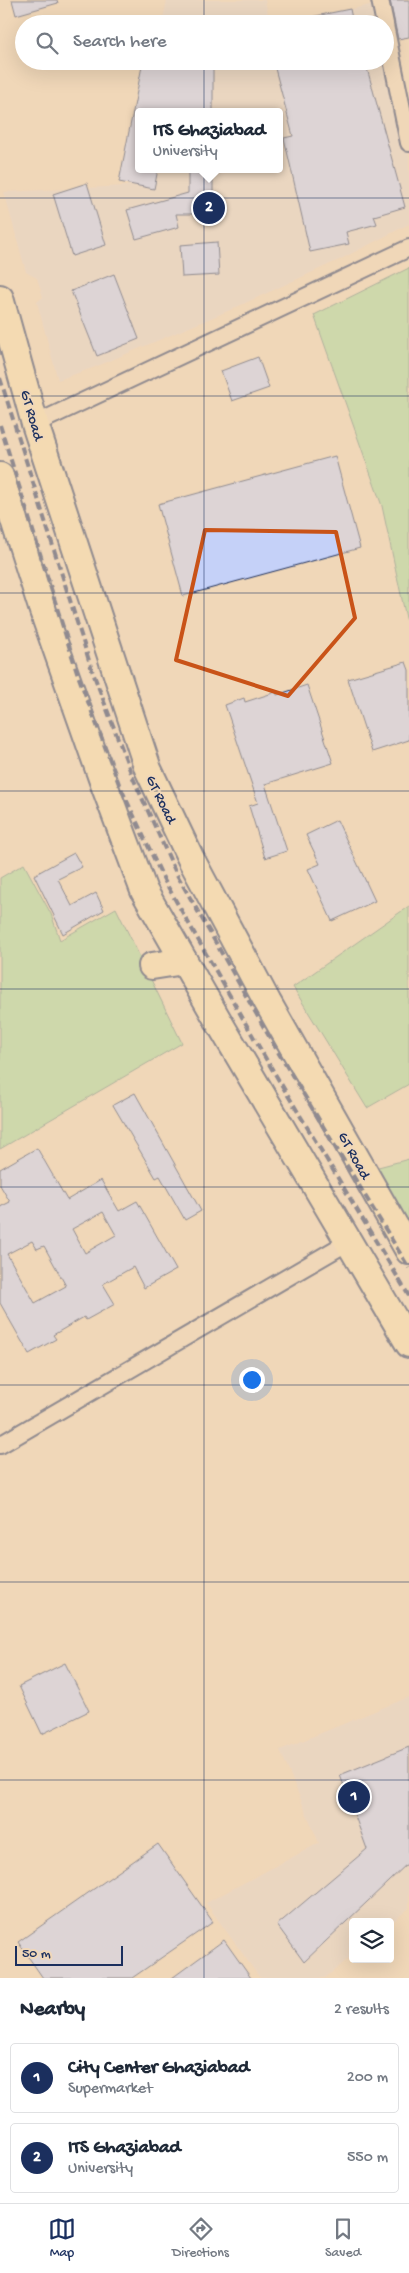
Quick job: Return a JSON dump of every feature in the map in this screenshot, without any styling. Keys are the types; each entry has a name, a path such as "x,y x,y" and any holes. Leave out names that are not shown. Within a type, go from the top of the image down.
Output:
{"highway":[{"name":"GT Road","path":"2,303 35,424 148,769 190,859 268,1004 409,1252"},
{"path":"0,476 43,611 144,892 409,1344"},
{"path":"152,966 184,961"}],"street":[{"path":"380,0 383,15"},
{"path":"394,69 409,143"},
{"path":"35,424 409,248"},
{"path":"0,1445 348,1242"}],"highlighted area":[{"path":"205,530 336,532 355,618 288,696 176,660"}],"shaded area":[{"path":"167,0 265,0 268,15 164,15"},
{"path":"374,4 376,15 327,15"},
{"path":"152,70 389,70 409,155 409,224 341,259 230,310 95,367 58,380 37,302 43,297 37,278 26,272 4,192 127,186 135,149 135,173 283,173 283,108 144,108"},
{"path":"409,1697 409,1908 394,1921 394,1918 349,1918 349,1958 325,1978 260,1978 206,1903 319,1843 280,1750"}],"green space":[{"path":"409,268 409,632 382,506 314,315"},
{"path":"24,864 51,914 60,940 116,908 182,1043 0,1149 0,878"},
{"path":"409,906 409,1084 367,1108 293,987"},
{"path":"409,1159 409,1251 363,1171"}],"building":[{"path":"12,0 57,0 58,3 16,15"},
{"path":"390,0 409,0 409,37 398,39"},
{"path":"350,9 351,15 321,15"},
{"path":"141,70 213,70 213,108 135,108 135,173 157,173 154,189 119,182"},
{"path":"275,70 367,70 405,207 374,216 377,224 346,232 349,244 310,252 284,138 293,136"},
{"path":"188,173 213,173 213,214 176,214 179,227 136,239 127,210 188,193"},
{"path":"87,183 106,245 72,256 53,194"},
{"path":"217,242 219,275 182,277 180,245"},
{"path":"114,274 139,339 97,356 71,291"},
{"path":"258,357 269,388 232,401 221,371"},
{"path":"335,456 360,548 183,596 158,504"},
{"path":"406,662 409,670 409,740 372,752 348,679"},
{"path":"307,685 333,763 265,784 287,851 265,858 249,806 258,803 225,705 244,698 245,702 276,692 277,695"},
{"path":"337,820 375,901 332,921 308,869 320,864 306,835"},
{"path":"74,853 82,867 58,879 72,906 96,893 104,910 63,934 34,875"},
{"path":"135,1093 201,1211 185,1220 160,1176 156,1178 113,1105"},
{"path":"37,1148 67,1200 101,1180 119,1211 137,1201 176,1270 144,1288 133,1267 103,1284 115,1304 86,1320 84,1317 53,1335 56,1339 29,1354 0,1303 0,1207 10,1202 0,1185 0,1169","holes":["103,1212 116,1235 85,1253 72,1229","32,1241 37,1249 44,1246 66,1286 35,1303 7,1254"]},
{"path":"65,1663 89,1711 42,1734 19,1686"},
{"path":"409,1747 409,1862 304,1962 277,1925 367,1849 340,1775"},
{"path":"158,1844 213,1922 132,1978 43,1978 18,1942"},
{"path":"224,1940 251,1978 172,1978"}],"railway":[{"path":"0,378 92,670 133,778 176,873 278,1052 409,1268"},
{"path":"0,425 78,675 119,784 164,880 266,1059 409,1296"}],"place":[{"name":"ITS Ghaziabad","path":"209,208"},
{"name":"City Center Ghaziabad","path":"354,1797"}]}
